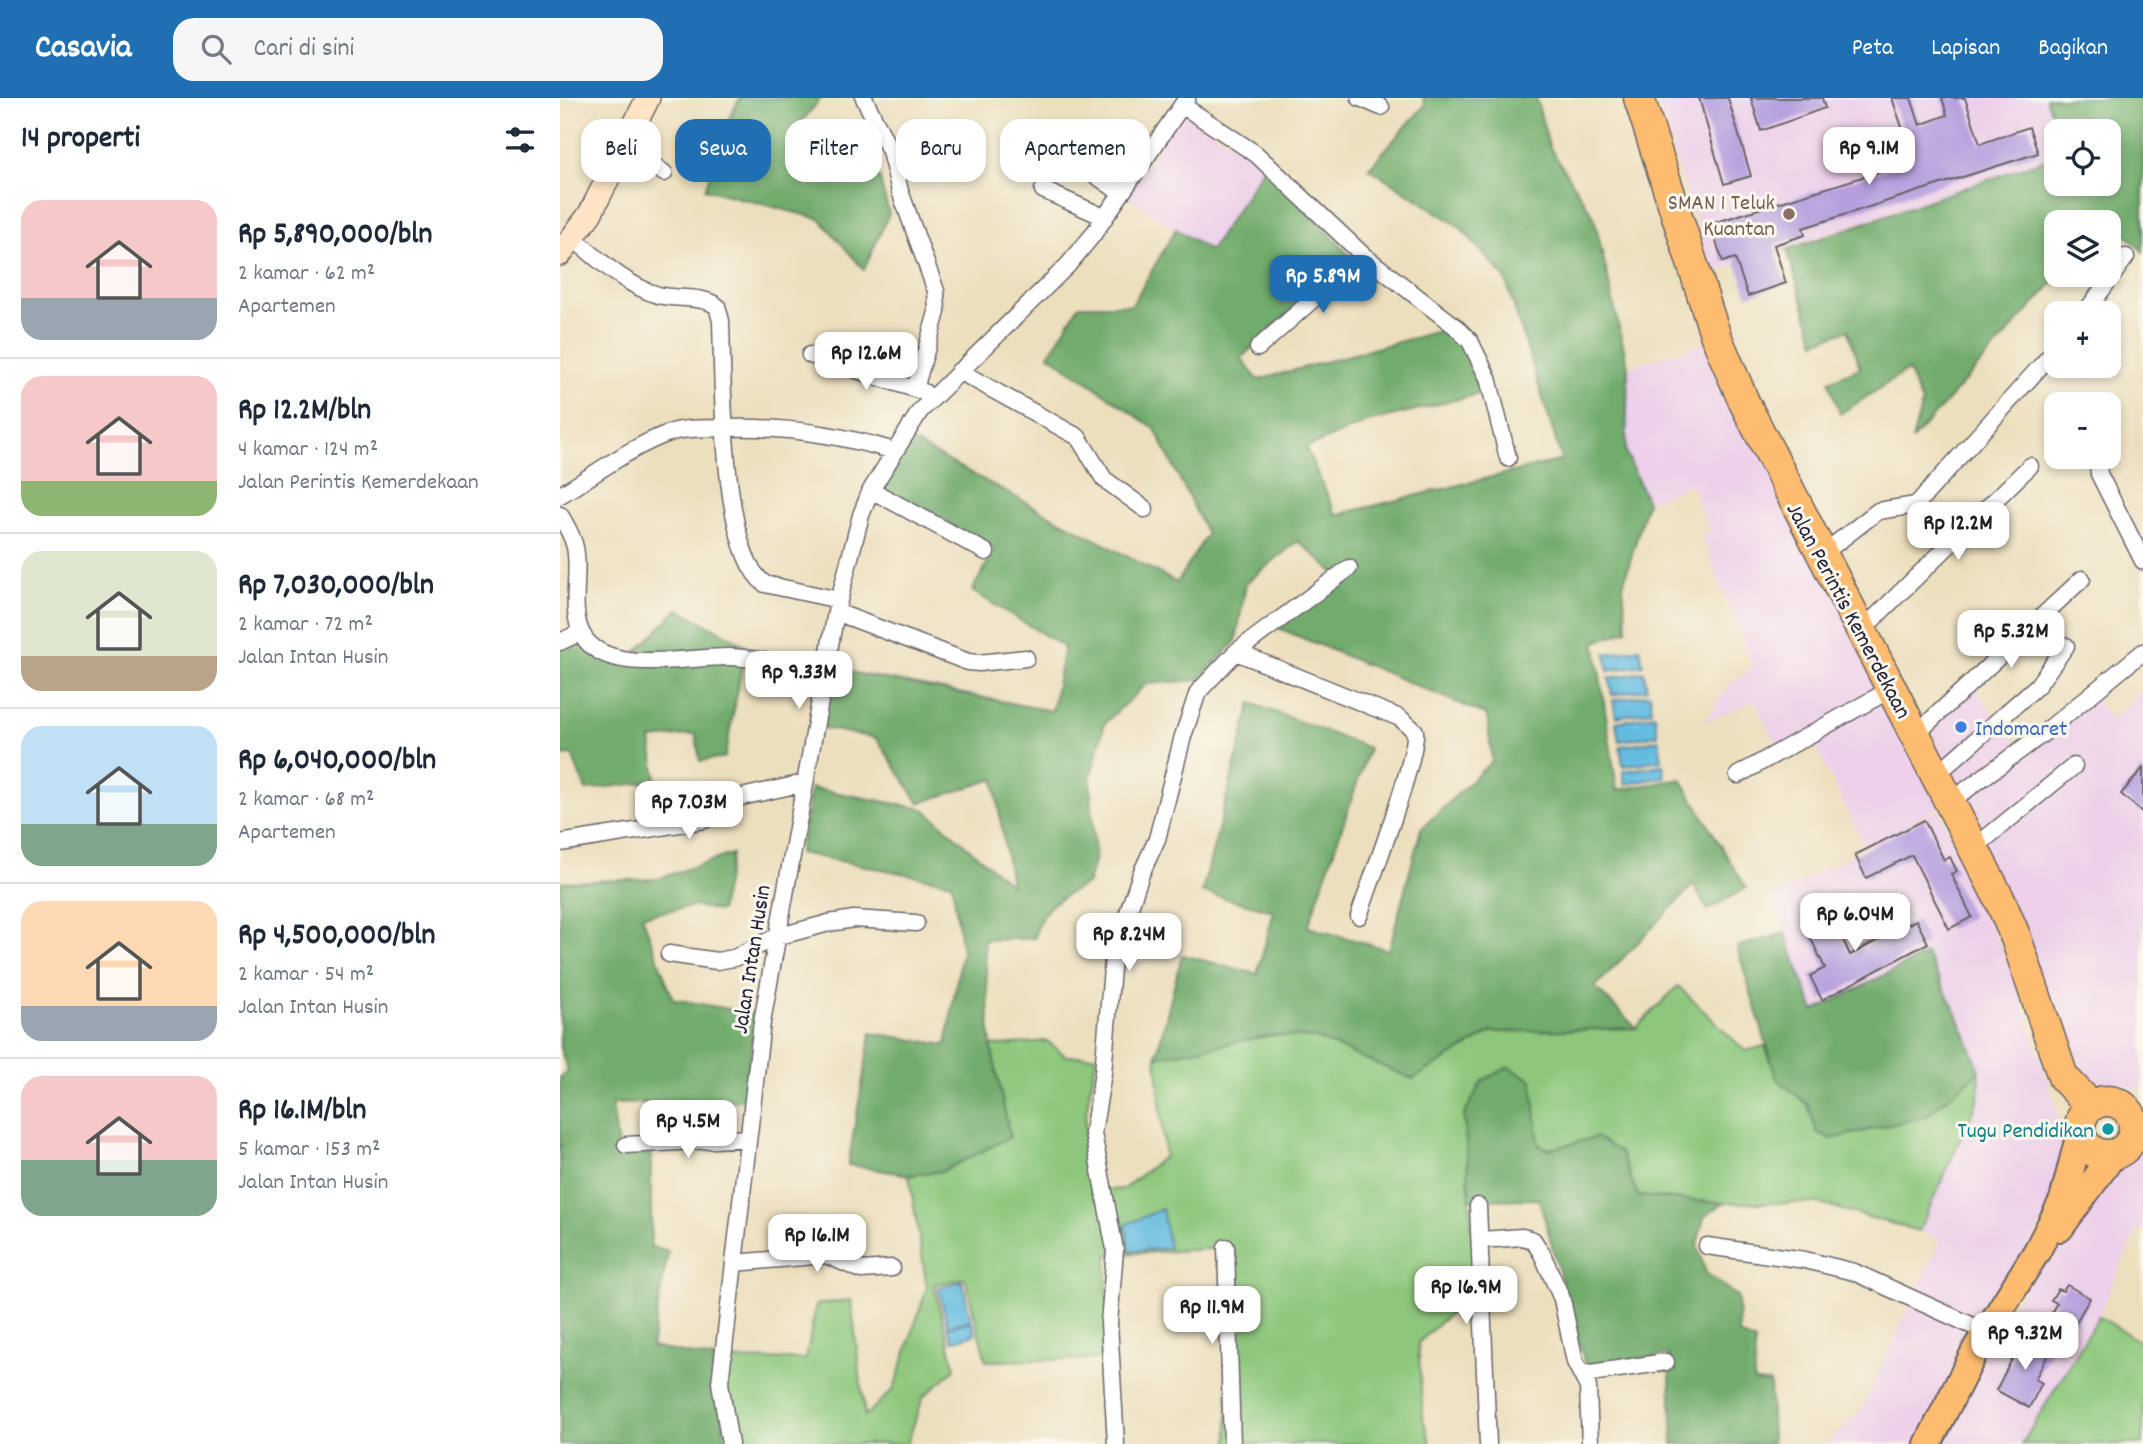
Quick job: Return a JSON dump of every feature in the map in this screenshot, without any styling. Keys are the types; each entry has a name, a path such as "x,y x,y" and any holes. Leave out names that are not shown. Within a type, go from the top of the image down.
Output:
{"highway":[{"name":"Jalan Perintis Kemerdekaan","path":"1639,98 1715,334 1744,402 1974,848 2016,938 2063,1077 2085,1120"},
{"path":"2098,1102 2116,1102 2136,1108 2132,1138 2128,1146 2113,1155 2104,1156 2088,1149 2085,1120 2098,1102"}],"main road":[{"path":"564,240 631,98"},
{"path":"638,119 648,98"},
{"path":"564,240 590,214 606,182"},
{"path":"1928,1444 1986,1332 2037,1251 2063,1200 2085,1120"},
{"path":"2037,1251 2054,1236 2113,1155"}],"street":[{"path":"864,98 890,151 900,191 936,291 937,312 915,389"},
{"path":"1360,98 1381,107"},
{"path":"1184,102 1256,154 1363,255 1455,326 1470,341 1488,378 1508,458"},
{"name":"Jalan Intan Husin","path":"730,1444 720,1383 748,1138 776,937 848,558 871,491 894,451 933,395 1038,298 1068,265 1184,102"},
{"path":"1106,182 1121,192"},
{"path":"1043,190 1104,217"},
{"path":"564,240 643,290 679,299 706,300 717,306 721,316 730,504 757,576 772,587 837,606 973,663 1026,658"},
{"path":"1258,348 1363,255"},
{"path":"2094,301 2126,257"},
{"path":"810,355 933,395"},
{"path":"1821,555 1878,511 1916,505 2044,362"},
{"path":"959,370 1078,437 1104,479 1145,509"},
{"path":"560,495 656,439 674,432 762,426 856,439 894,451"},
{"path":"1861,631 2030,466"},
{"path":"2098,469 2143,561"},
{"path":"871,491 986,552"},
{"path":"560,515 570,533 576,554 577,610 581,632 601,651 630,660 728,657 783,665 824,677"},
{"path":"1116,1444 1109,1323 1115,1250 1094,1151 1093,1133 1103,1073 1108,983 1126,919 1157,839 1192,705 1206,681 1236,652 1349,568"},
{"path":"1916,734 2082,579"},
{"path":"560,642 581,632"},
{"path":"1937,774 2037,686 2066,646"},
{"path":"1236,652 1400,718 1415,731 1404,778 1359,916"},
{"path":"1951,801 2045,732 2143,652"},
{"path":"1738,775 1893,688"},
{"path":"1974,848 2074,766"},
{"path":"560,843 704,820 737,798 804,783"},
{"path":"669,954 717,961 734,958 776,937 843,920 916,923"},
{"path":"626,1145 748,1138"},
{"path":"1478,1206 1482,1240 1488,1444"},
{"path":"1482,1240 1522,1237 1537,1244 1562,1298 1575,1362 1584,1374 1588,1387 1590,1444"},
{"path":"1707,1246 1805,1260 1854,1272 1986,1332"},
{"path":"1226,1247 1232,1444"},
{"path":"735,1263 826,1255 861,1270 892,1268"},
{"path":"1584,1374 1666,1363"}],"shaded area":[{"name":"SMAN 1 Teluk Kuantan","path":"1656,98 2045,98 2053,119 2044,119 2044,159 1713,273"},
{"path":"1182,111 1265,166 1210,251 1127,197 1137,182 1150,182 1150,161"},
{"path":"1710,342 1944,803 1896,832 1939,809 2016,982 2057,1110 2061,1154 2058,1194 1919,1444 1827,1444 1861,1411 1940,1240 1919,1231 1978,1100 1980,1071 1957,1014 1926,954 1814,1011 1772,897 1866,848 1808,732 1778,747 1755,701 1705,722 1728,686 1753,668 1701,535 1710,532 1691,484 1647,502 1626,452 1628,367"},
{"path":"1975,689 2022,750 2092,696 2111,719 2143,690 2143,1086 2139,1089 2076,1077 1928,728"},
{"path":"2143,1136 2143,1231 2137,1229 2099,1316 2022,1444 1943,1444 1987,1350 2042,1259 2100,1196"}],"green space":[{"path":"740,98 821,98 804,119 785,119 785,182 881,182 889,214 864,270 820,219 705,189 707,182 771,182 771,119 729,119"},
{"path":"1423,98 1536,98 1549,146 1594,217 1628,367 1626,452 1647,502 1623,586 1627,630 1595,642 1617,790 1681,779 1746,888 1708,910 1693,885 1595,987 1636,1028 1491,1032 1413,1079 1316,1038 1273,1035 1156,1057 1182,955 1257,974 1274,911 1202,892 1251,703 1369,748 1308,927 1389,950 1421,829 1492,761 1487,715 1276,627 1341,579 1298,541 1246,583 1236,641 1198,680 1146,684 1105,723 1090,779 1095,857 1088,883 1061,898 1047,910 1037,927 1035,938 984,940 991,1046 1010,1137 943,1171 909,1175 848,1165 871,1033 946,1045 962,951 952,883 799,853 811,788 924,809 1011,885 994,779 919,803 876,738 823,728 834,669 1052,711 1064,647 972,591 995,549 878,488 907,439 1177,583 1207,534 1155,429 1049,355 1079,305 1132,305 1176,229 1210,251 1265,166 1349,255 1241,358 1258,380 1446,329 1468,346 1487,392 1367,422 1306,448 1336,515 1562,460 1505,278 1460,227 1369,168 1425,105"},
{"path":"2046,98 2143,98 2143,252 2121,229 2121,210 2044,210 2044,287 2049,287 1912,440 1922,403 1908,370 1840,414 1829,381 1860,368 1848,330 1815,342 1787,250 2044,160 2044,196 2121,196 2121,119 2054,119"},
{"path":"678,609 746,645 725,757 700,761 696,734 651,739 656,781 586,790 572,755 560,756 560,647 587,631 598,645 633,655"},
{"path":"732,854 720,911 694,906 642,916 673,999 757,1014 743,1100 612,1104 619,1154 651,1154 651,1247 668,1251 651,1347 721,1360 724,1444 560,1444 560,1077 568,1071 560,1048 560,882 657,879"},
{"path":"1785,933 1814,1011 1926,954 1957,1014 1980,1071 1926,1116 1831,1139 1817,1132 1808,1105 1777,1079 1737,947"},
{"path":"1678,986 1745,1051 1765,1046 1777,1079 1808,1105 1817,1132 1831,1139 1926,1116 1980,1071 1978,1100 1919,1231 1817,1203 1723,1203 1638,1196 1620,1152 1596,1137 1550,1149 1464,1115 1476,1289 1418,1343 1423,1418 1431,1444 1228,1444 1226,1248 1107,1255 1107,1359 986,1361 965,1278 934,1285 955,1369 923,1397 907,1444 724,1444 721,1360 806,1359 816,1305 851,1300 865,1416 894,1389 927,1287 909,1175 943,1171 1010,1137 991,1046 1047,1041 1066,1056 1096,1056 1085,1124 1091,1173 1095,1191 1123,1189 1165,1156 1156,1057 1273,1035 1316,1038 1413,1079 1491,1032 1636,1028"},
{"path":"1508,1067 1532,1080 1539,1146 1551,1149 1596,1137 1620,1152 1638,1196 1723,1203 1704,1217 1697,1245 1706,1273 1738,1297 1739,1334 1755,1342 1754,1382 1770,1383 1772,1444 1673,1444 1669,1355 1585,1364 1539,1199 1470,1200 1464,1115 1482,1081"},
{"path":"2099,1316 2143,1344 2143,1444 2022,1444"}],"water":[{"path":"1640,648 1643,665 1608,671 1606,654"},
{"path":"1644,672 1647,689 1612,695 1609,678"},
{"path":"1650,694 1652,711 1616,717 1613,700"},
{"path":"1655,715 1658,735 1619,741 1616,722"},
{"path":"1659,740 1662,760 1623,766 1620,746"},
{"path":"1663,765 1665,777 1625,784 1623,771"},
{"path":"1162,1209 1169,1248 1130,1251 1125,1225"},
{"path":"962,1281 971,1320 948,1326 938,1288"},
{"path":"972,1321 975,1334 952,1341 948,1327"}],"building":[{"path":"1699,98 1728,98 1751,176 1724,184"},
{"path":"1751,98 1822,98 1825,108 1761,131"},
{"path":"1892,98 1911,98 1920,125 1947,115 1942,98 1965,98 1980,144 2029,127 2038,153 1803,228 1805,235 1774,245 1786,283 1748,296 1735,258 1723,262 1710,224 1898,166 1887,136 1903,130"},
{"path":"2143,768 2143,813 2121,794"},
{"path":"1924,820 1944,860 1950,857 1957,871 1951,874 1972,917 1949,929 1912,855 1866,878 1855,855"},
{"path":"1828,907 1850,955 1916,920 1928,943 1822,1000 1810,976 1825,968 1802,920"},
{"path":"2067,1285 2090,1298 2075,1324 2052,1311 2057,1303 2051,1300 2058,1289 2063,1291"},
{"path":"2025,1334 2052,1348 2035,1379 2042,1383 2029,1408 1996,1390"}],"place":[{"name":"SMAN 1 Teluk Kuantan","path":"1789,214"},
{"name":"Indomaret","path":"1961,727"},
{"name":"Tugu Pendidikan","path":"2108,1129"}]}
